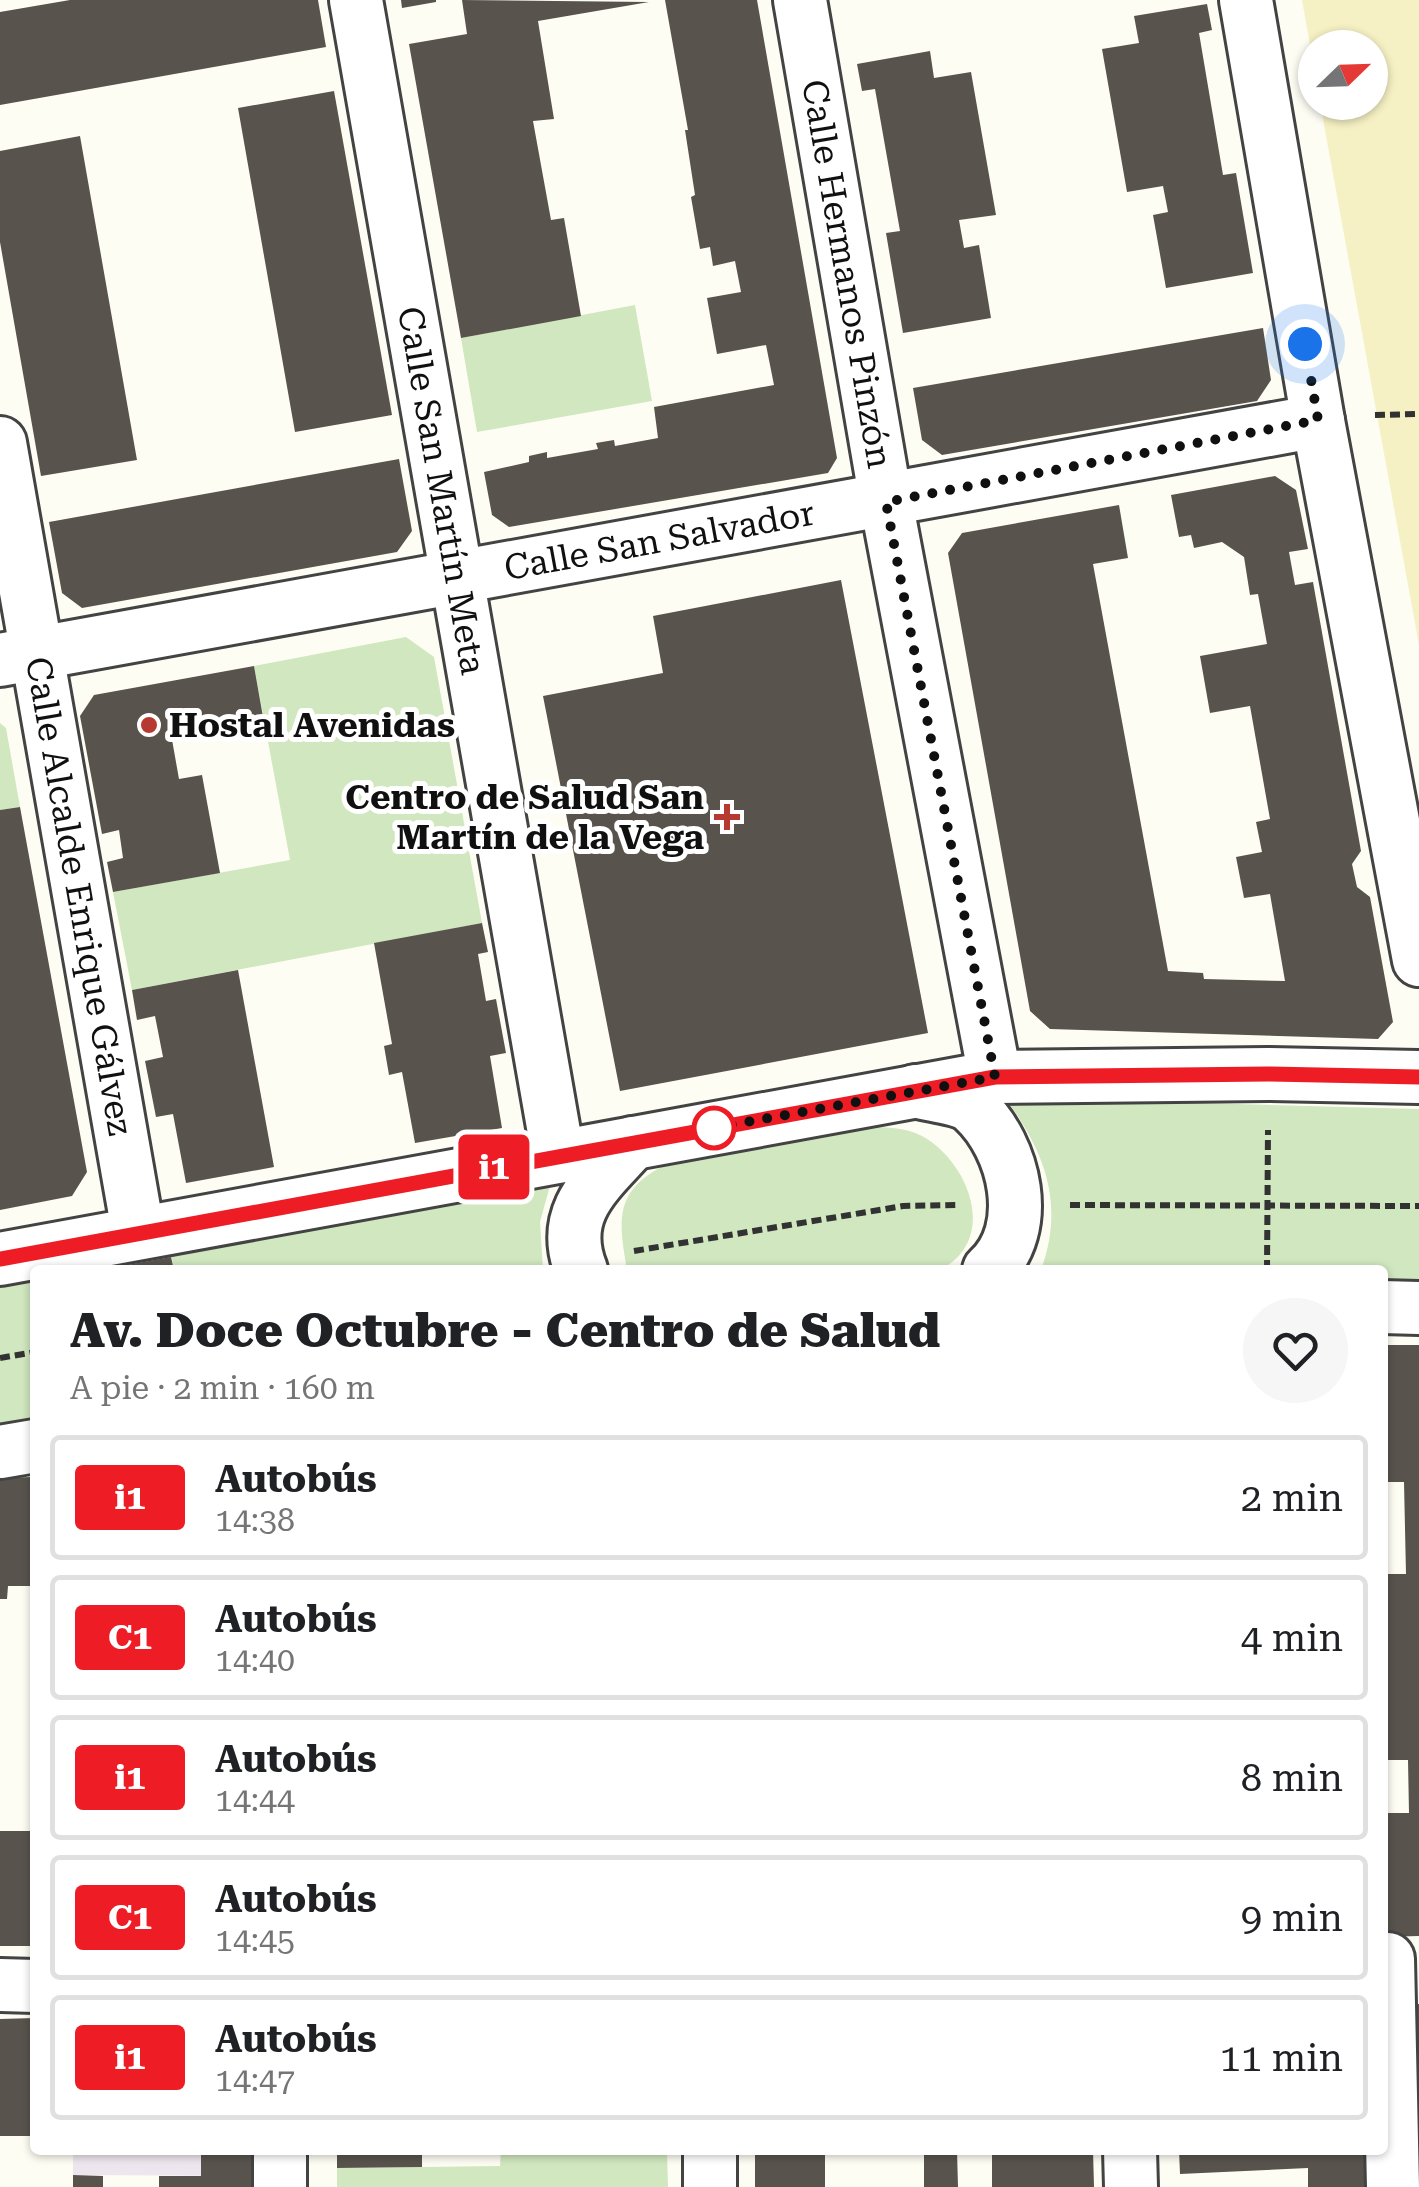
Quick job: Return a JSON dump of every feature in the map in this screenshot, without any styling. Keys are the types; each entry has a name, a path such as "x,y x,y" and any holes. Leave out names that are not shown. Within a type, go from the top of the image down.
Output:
{"street":[{"name":"Calle San Martín Meta","path":"356,0 558,1155"},
{"name":"Calle Hermanos Pinzón","path":"800,0 886,502 995,1077"},
{"path":"1246,0 1318,420 1419,960"},
{"name":"Calle San Salvador","path":"18,657 886,502 1318,420"},
{"name":"Calle Alcalde Enrique Gálvez","path":"0,443 18,657 138,1232"},
{"path":"0,1259 995,1077 1419,1077"},
{"path":"914,1091 972,1106 998,1139 1017,1205 1000,1260 994,1265"},
{"path":"580,1265 574,1229 581,1202 633,1143"},
{"path":"1388,1307 1419,1308"},
{"path":"0,1452 30,1447"},
{"path":"1394,2187 1397,1959"},
{"path":"0,1986 30,1986"},
{"path":"280,2155 280,2187"},
{"path":"710,2155 710,2187"},
{"path":"1130,2155 1130,2187"}],"path":[{"path":"1372,415 1419,414"},
{"path":"1267,1265 1268,1074"},
{"path":"0,1358 30,1353"}],"shaded area":[{"path":"73,2155 252,2155 252,2176 73,2175"}],"green space":[{"path":"635,305 652,401 477,432 461,338"},
{"path":"406,637 434,657 482,923 132,990 113,892 290,860 254,666"},
{"path":"0,723 6,728 20,807 0,810"},
{"path":"1005,1098 1419,1109 1419,1294 1388,1294 1388,1265 1042,1265 1051,1201 1040,1159"},
{"path":"867,1127 902,1129 922,1136 953,1163 971,1201 973,1221 969,1240 946,1265 626,1265 623,1210 635,1186 663,1166"},
{"path":"551,1182 540,1222 543,1265 173,1265 170,1248"},
{"path":"30,1273 30,1423 0,1428 0,1279"},
{"path":"501,2155 667,2155 668,2187 337,2187 337,2168 500,2166"}],"sand":[{"path":"1302,0 1419,0 1419,645 1323,120 1388,120 1388,30 1307,30"}],"building":[{"path":"70,0 318,0 326,47 0,105 0,12"},
{"path":"401,0 436,0 436,2 402,8"},
{"path":"462,0 649,2 538,21 554,119 533,121 551,220 564,218 581,316 461,338 409,44 467,34"},
{"path":"665,0 757,0 837,458 828,473 509,527 492,515 484,472 529,462 529,456 547,452 547,458 598,449 596,443 614,440 615,446 658,438 654,407 774,385 766,345 717,354 707,298 741,292 735,261 713,266 710,247 700,249 691,197 695,195 688,130"},
{"path":"1207,4 1212,30 1199,33 1223,175 1236,173 1253,273 1166,288 1153,215 1168,212 1163,186 1127,192 1102,49 1139,43 1134,16"},
{"path":"930,51 934,78 971,72 996,215 959,220 964,248 979,245 991,318 903,333 886,233 900,231 875,89 862,91 857,64"},
{"path":"334,91 392,415 295,432 238,108"},
{"path":"80,136 137,460 41,476 0,242 0,151"},
{"path":"1263,328 1271,380 1257,401 942,455 922,440 913,388"},
{"path":"399,459 412,531 397,552 82,608 62,593 49,522"},
{"path":"1275,476 1296,490 1308,549 1289,552 1295,585 1313,582 1361,851 1352,864 1357,887 1370,897 1393,1022 1378,1039 1050,1029 1030,1011 948,553 962,533 1119,505 1128,558 1093,564 1168,971 1203,973 1204,979 1285,981 1270,894 1244,898 1236,857 1262,852 1256,822 1270,819 1250,706 1210,713 1200,656 1267,644 1258,594 1250,595 1244,557 1222,542 1194,548 1191,535 1179,537 1171,495"},
{"name":"Centro de Salud San Martín de la Vega","path":"841,580 928,1033 620,1091 543,696 663,673 653,616"},
{"path":"254,666 263,717 171,734 179,779 202,775 220,873 113,892 107,862 123,858 119,830 102,834 80,716 94,695"},
{"path":"20,807 87,1172 72,1196 0,1210 0,810"},
{"path":"482,923 488,952 478,954 486,1001 496,999 506,1053 490,1056 502,1128 415,1143 402,1072 389,1075 384,1046 392,1044 374,943"},
{"path":"238,970 274,1167 186,1183 173,1114 156,1117 145,1061 163,1057 155,1016 137,1020 132,990"},
{"path":"171,1257 173,1265 127,1265"},
{"path":"1388,1345 1419,1345 1419,1936 1388,1937 1388,1813 1409,1813 1408,1760 1388,1760 1388,1574 1406,1574 1404,1482 1388,1482"},
{"path":"30,1477 30,1586 8,1586 7,1599 0,1599 0,1478"},
{"path":"0,1831 30,1831 30,1946 0,1946"},
{"path":"1419,2004 1419,2070 1410,2070 1408,2005"},
{"path":"30,2018 30,2136 0,2136 0,2019"},
{"path":"201,2155 252,2155 252,2187 159,2187 159,2176 201,2176"},
{"path":"337,2155 422,2155 422,2167 337,2168"},
{"path":"755,2155 825,2155 825,2187 755,2187"},
{"path":"924,2155 957,2155 958,2187 924,2187"},
{"path":"992,2155 1093,2155 1094,2187 992,2187"},
{"path":"1179,2155 1377,2155 1378,2187 1308,2187 1308,2168 1180,2174"},
{"path":"73,2175 103,2176 103,2187 73,2187"}],"bus line":[{"name":"i1","path":"0,1259 995,1077 1419,1077"}],"place":[{"name":"Hostal Avenidas","path":"149,725"},
{"name":"Centro de Salud San Martín de la Vega","path":"727,817"}],"route":[{"path":"714,1128 995,1077 886,502 1318,420 1305,344"}]}
